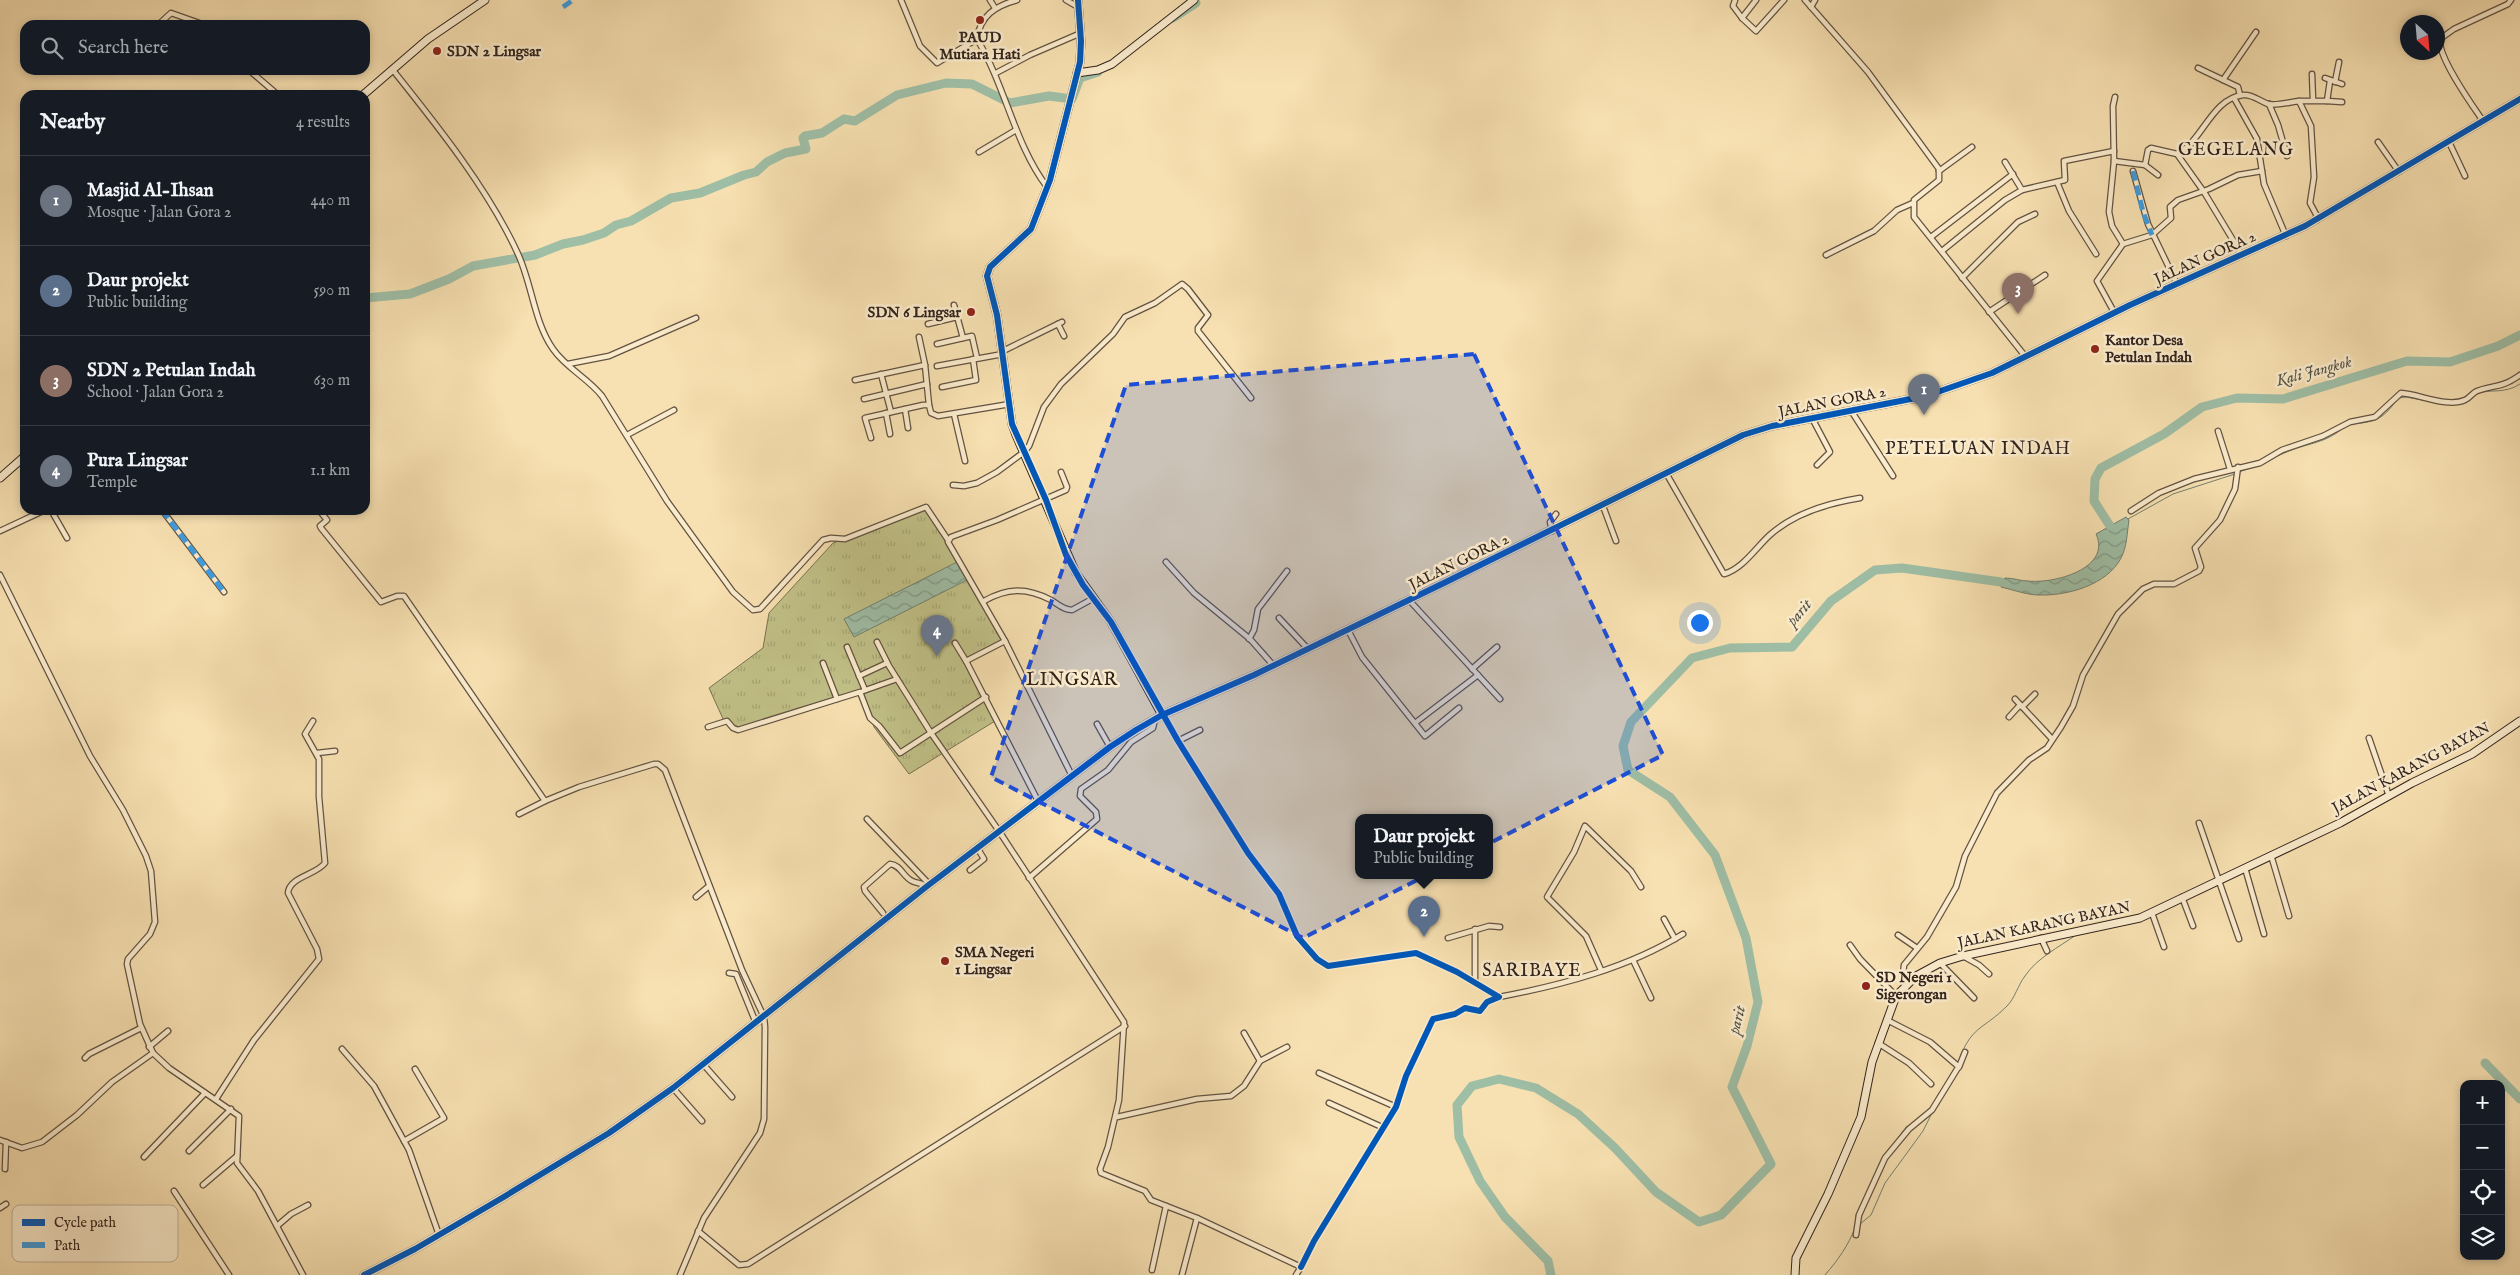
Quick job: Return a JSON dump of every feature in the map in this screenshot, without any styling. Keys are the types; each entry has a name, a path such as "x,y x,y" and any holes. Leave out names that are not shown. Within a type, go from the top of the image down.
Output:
{"street":[{"path":"369,90 436,33 485,0"},
{"path":"901,0 920,46 937,63 977,39 982,22 995,8 1017,0"},
{"path":"990,0 995,8"},
{"path":"1066,0 1078,4 1081,33 1080,56 1047,187 1031,229 987,273 987,280 997,315 1012,424 1046,500 1066,554 1076,573 1110,622 1162,715 1248,854 1279,894 1297,936 1323,964 1416,953 1474,982 1499,997"},
{"path":"1077,73 1098,70 1112,64 1194,0"},
{"path":"1735,0 1733,6 1753,31 1757,31 1784,0"},
{"path":"1742,18 1756,0"},
{"path":"1805,0 1868,72 1940,171 1939,180 1916,196 1913,203 1916,220 2026,356"},
{"path":"1811,7 1816,0"},
{"path":"2482,121 2459,86 2440,47 2440,39 2454,29 2508,4 2511,0"},
{"path":"163,20 171,12 191,20"},
{"path":"2223,80 2256,32"},
{"path":"996,73 1030,55 1081,33"},
{"path":"977,39 996,73 1016,130 1032,167 1047,187"},
{"path":"2327,101 2330,80 2339,62"},
{"path":"2198,68 2238,87 2240,96"},
{"path":"392,70 434,123 476,181 520,258 547,338 555,352 595,386 628,435 668,501 728,586 750,609 760,609 823,540 834,538 842,540 926,507 984,601 1072,776"},
{"path":"2312,74 2313,100"},
{"path":"255,75 272,90"},
{"path":"2330,80 2342,84"},
{"path":"2177,154 2194,141 2220,107 2240,96 2250,96 2269,104 2313,100 2342,102"},
{"path":"2115,97 2113,106 2114,161 2109,217 2123,244"},
{"path":"2234,98 2257,139 2265,188 2286,236"},
{"name":"JALAN GORA 2","path":"364,1275 439,1235 609,1133 672,1088 928,886 1110,747 1162,715 1254,675 1348,630 1603,506 1742,435 1812,418 1852,412 1932,394 1976,380 2114,312 2286,236 2317,220 2520,99"},
{"path":"2299,101 2310,121 2314,178 2310,203 2318,216 2317,220"},
{"path":"2269,104 2278,125 2287,156"},
{"path":"979,152 1016,130"},
{"path":"2194,141 2202,152"},
{"path":"2378,142 2399,172"},
{"path":"2449,142 2465,176"},
{"path":"1940,171 1972,147"},
{"path":"2145,165 2149,148 2177,154 2204,192 2242,255"},
{"path":"1942,251 2005,200 2022,190 2066,178 2064,161 2114,150"},
{"path":"2114,161 2145,165 2158,175"},
{"path":"2005,162 2022,190"},
{"path":"2133,171 2141,206 2152,235 2177,284"},
{"path":"2114,312 2097,281 2123,244 2152,235 2171,218 2170,208 2174,203 2204,192 2239,175 2262,171"},
{"path":"1931,237 2013,174"},
{"path":"2057,182 2069,210 2096,254"},
{"path":"1826,255 1874,232 1897,210 1913,203"},
{"path":"1962,278 2018,222 2035,214"},
{"path":"1989,312 2044,275"},
{"path":"953,485 964,486 976,483 997,472 1024,452 1029,446 1044,407 1060,384 1113,334 1125,317 1155,303 1182,284 1208,315 1198,328 1198,331 1251,398"},
{"path":"954,305 963,338"},
{"path":"928,324 957,317"},
{"path":"568,364 620,352 696,318"},
{"path":"937,366 1001,353 1060,323 1064,336"},
{"path":"919,337 932,414 954,414 1010,404"},
{"path":"937,344 974,337 976,380 942,387"},
{"path":"855,380 925,365"},
{"path":"881,374 886,394 890,434"},
{"path":"2131,511 2163,491 2204,476 2260,463 2282,450 2324,436 2354,420 2375,417 2401,393 2422,399 2460,402 2476,391 2505,386 2520,375"},
{"path":"864,398 928,384"},
{"path":"871,438 865,418 929,405"},
{"path":"905,409 908,428"},
{"path":"628,435 674,410"},
{"path":"1852,412 1893,476"},
{"path":"954,414 965,461"},
{"path":"1812,418 1830,452 1817,465"},
{"path":"2218,431 2230,469"},
{"path":"0,478 20,460"},
{"path":"1910,982 1903,974 1903,968 1931,931 1956,887 1965,856 1998,793 2029,760 2046,749 2070,712 2077,686 2123,607 2147,587 2174,584 2200,571 2201,567 2195,548 2220,520 2235,489 2238,468"},
{"path":"948,540 951,537 1046,500 1067,488 1060,472"},
{"path":"1666,473 1724,574 1740,564 1780,526 1824,506 1860,498"},
{"path":"1603,506 1616,541"},
{"path":"1552,531 1550,523 1556,514"},
{"path":"0,531 34,515"},
{"path":"54,515 67,538"},
{"path":"166,515 224,592"},
{"path":"323,515 327,520 320,528 382,602 399,595 406,598 545,801"},
{"path":"1166,562 1194,593 1250,640 1274,665"},
{"path":"1250,640 1258,609 1288,571"},
{"path":"0,575 90,756 123,810 146,856 150,871 155,922 150,934 128,960 127,964 141,1028 149,1047 169,1068 240,1117 237,1156 241,1169 254,1186 303,1275"},
{"path":"984,601 1002,592 1018,590 1043,597 1072,610 1094,598"},
{"path":"1409,600 1500,699"},
{"path":"1279,618 1308,649"},
{"path":"1348,630 1362,657 1414,723 1427,736 1459,708"},
{"path":"966,661 1005,641"},
{"path":"877,642 887,663 931,733 999,831 1122,1018 1125,1026 1117,1117 1100,1171 1109,1177 1145,1191 1151,1200 1197,1218 1298,1266"},
{"path":"955,643 986,697 1038,802"},
{"path":"847,647 859,676 870,718 879,726 898,753 986,697"},
{"path":"1472,669 1497,647"},
{"path":"823,663 836,699"},
{"path":"859,676 887,663"},
{"path":"1414,723 1478,675"},
{"path":"708,728 727,721 733,728 738,730 897,679"},
{"path":"2009,717 2035,694"},
{"path":"2015,699 2052,739"},
{"path":"1029,878 1097,819 1096,812 1080,796 1081,789 1114,766 1131,742 1153,728 1155,719"},
{"path":"216,1100 254,1040 317,963 317,949 288,893 288,887 292,883 318,870 325,863 317,753 305,734 313,721"},
{"name":"JALAN KARANG BAYAN","path":"1795,1275 1796,1258 1828,1194 1861,1117 1878,1044 1896,996 1910,982 1940,963 1963,956 2042,938 2124,923 2152,913 2481,749 2520,721"},
{"path":"1097,724 1110,747"},
{"path":"1178,741 1200,730"},
{"path":"2369,738 2390,796"},
{"path":"317,753 335,750"},
{"path":"519,814 579,787 658,764 665,770 674,788 742,970 764,1017 763,1126 757,1140 719,1194 698,1231 681,1273"},
{"path":"867,819 928,886"},
{"path":"2199,823 2239,940"},
{"path":"1601,970 1593,947 1586,936 1547,897 1574,852 1583,828 1588,826 1625,864 1641,887"},
{"path":"970,870 984,859 978,849"},
{"path":"2271,855 2289,916"},
{"path":"883,913 865,891 864,887 890,864 896,865 911,881 928,886"},
{"path":"2245,868 2264,934"},
{"path":"696,898 710,886"},
{"path":"2182,897 2193,926"},
{"path":"2152,913 2164,947"},
{"path":"1664,919 1676,939"},
{"path":"1448,938 1475,929 1500,926"},
{"path":"1474,982 1475,929"},
{"path":"1296,1275 1298,1266 1396,1107 1406,1076 1434,1019 1455,1014 1465,1008 1480,1011 1487,1002 1499,997 1553,987 1633,960 1653,953 1683,934"},
{"path":"1898,935 1917,948"},
{"path":"2042,938 2047,950"},
{"path":"1850,945 1860,959 1896,996"},
{"path":"1963,956 1979,965 1988,974"},
{"path":"1633,960 1651,998"},
{"path":"1940,963 1974,998"},
{"path":"729,973 736,974 756,1023"},
{"path":"1887,1020 1930,1042 1958,1066"},
{"path":"698,1231 731,1260 739,1265 748,1264 1125,1026"},
{"path":"84,1058 141,1028"},
{"path":"149,1047 168,1031"},
{"path":"1244,1033 1260,1061"},
{"path":"1878,1044 1909,1063 1931,1084"},
{"path":"1117,1117 1197,1099 1232,1096 1244,1086 1260,1061 1287,1046"},
{"path":"342,1049 374,1086 404,1141 416,1166 439,1235"},
{"path":"5,1169 3,1141 22,1148 42,1142 77,1115 112,1082 152,1052"},
{"path":"1856,1235 1859,1215 1885,1158 1909,1129 1932,1110 1965,1052"},
{"path":"703,1064 732,1097"},
{"path":"404,1141 442,1120 444,1116 415,1070"},
{"path":"1319,1073 1396,1107"},
{"path":"672,1088 702,1122"},
{"path":"144,1157 205,1092"},
{"path":"1329,1103 1384,1128"},
{"path":"189,1151 231,1109"},
{"path":"203,1185 237,1156"},
{"path":"174,1191 229,1275"},
{"path":"0,1208 6,1204"},
{"path":"277,1226 291,1214 308,1205"},
{"path":"1152,1270 1166,1206"},
{"path":"1182,1275 1197,1218"}],"highlighted area":[{"path":"1474,354 1663,755 1303,938 991,777 1126,385"}],"green space":[{"path":"928,508 1004,639 966,662 995,721 909,774 874,727 861,689 741,728 724,721 709,688 763,648 769,613 833,543"}],"water":[{"path":"2126,517 2129,520 2123,554 2115,567 2096,582 2074,591 2050,595 2030,594 2001,587 2001,582 2005,578 2025,581 2051,580 2077,572 2096,557 2099,546 2096,534"},
{"path":"957,562 967,580 854,637 844,619"}],"waterway":[{"path":"1173,18 1196,3"},
{"path":"370,298 410,294 449,279 473,266 535,255 563,244 604,233 616,225 631,221 671,198 700,193 756,172 767,162 785,153 806,149 803,138 805,136 822,133 844,119 855,121 897,95 946,83 972,84 1010,103 1049,96 1072,99 1080,78 1098,72"},
{"name":"Kali Jangkok","path":"2110,526 2094,501 2095,479 2101,468 2164,434 2202,407 2237,398 2283,399 2407,361 2450,362 2498,346 2520,335"},
{"path":"2460,403 2468,401 2482,392 2508,389 2520,384"},
{"path":"2399,398 2406,397 2439,403"},
{"path":"2352,424 2377,419 2396,401"},
{"path":"2239,472 2289,451 2323,440 2342,429"},
{"path":"2128,519 2173,494 2235,474"},
{"name":"parit","path":"1551,1275 1548,1261 1505,1217 1480,1181 1459,1137 1457,1105 1472,1086 1499,1079 1536,1088 1578,1114 1615,1148 1656,1192 1699,1222 1721,1215 1771,1164 1732,1087 1747,1046 1758,1002 1746,938 1715,855 1670,797 1628,770 1623,746 1631,722 1692,658 1730,648 1792,647 1831,601 1875,570 1902,568 2001,582"},
{"path":"1958,1063 1973,1035 2007,1006 2030,970 2049,953 2076,935"},
{"path":"2485,1063 2520,1099"},
{"path":"1860,1224 1871,1215 1885,1183 1923,1131 1933,1111"},
{"path":"1886,1154 1907,1126"},
{"path":"1876,1174 1881,1161"},
{"path":"1856,1221 1856,1215 1860,1209"},
{"path":"1825,1275 1842,1253 1855,1228"}],"marked path":[{"path":"563,7 573,0"},
{"path":"2133,171 2143,212 2152,235"},
{"path":"166,515 224,592"}],"cycle path":[{"path":"1078,0 1081,41 1080,62 1050,180 1031,229 990,267 987,276 997,315 1012,424 1046,500 1066,555 1083,585 1111,622 1178,741 1248,853 1279,894 1297,936 1317,959 1328,966 1416,953 1457,972 1499,997 1487,1002 1480,1011 1465,1008 1455,1014 1433,1019 1406,1076 1396,1107 1314,1241 1301,1267"},
{"path":"364,1275 415,1249 609,1133 673,1088 926,887 1110,747 1162,715 1254,675 1743,435 1772,426 1926,396 1992,373 2130,305 2305,226 2520,99"}],"place":[{"name":"PAUD Mutiara Hati","path":"980,20"},
{"name":"SDN 2 Lingsar","path":"437,51"},
{"name":"SDN 6 Lingsar","path":"971,312"},
{"name":"SDN 2 Petulan Indah","path":"2018,314"},
{"name":"Kantor Desa Petulan Indah","path":"2095,349"},
{"name":"Masjid Al-Ihsan","path":"1924,415"},
{"name":"Pura Lingsar","path":"937,656"},
{"name":"Daur projekt","path":"1424,937"},
{"name":"SMA Negeri 1 Lingsar","path":"945,961"},
{"name":"SD Negeri 1 Sigerongan","path":"1866,986"}],"district":[{"name":"GEGELANG","path":"2236,150"},
{"name":"PETELUAN INDAH","path":"1978,449"},
{"name":"LINGSAR","path":"1072,680"},
{"name":"SARIBAYE","path":"1532,971"}]}
